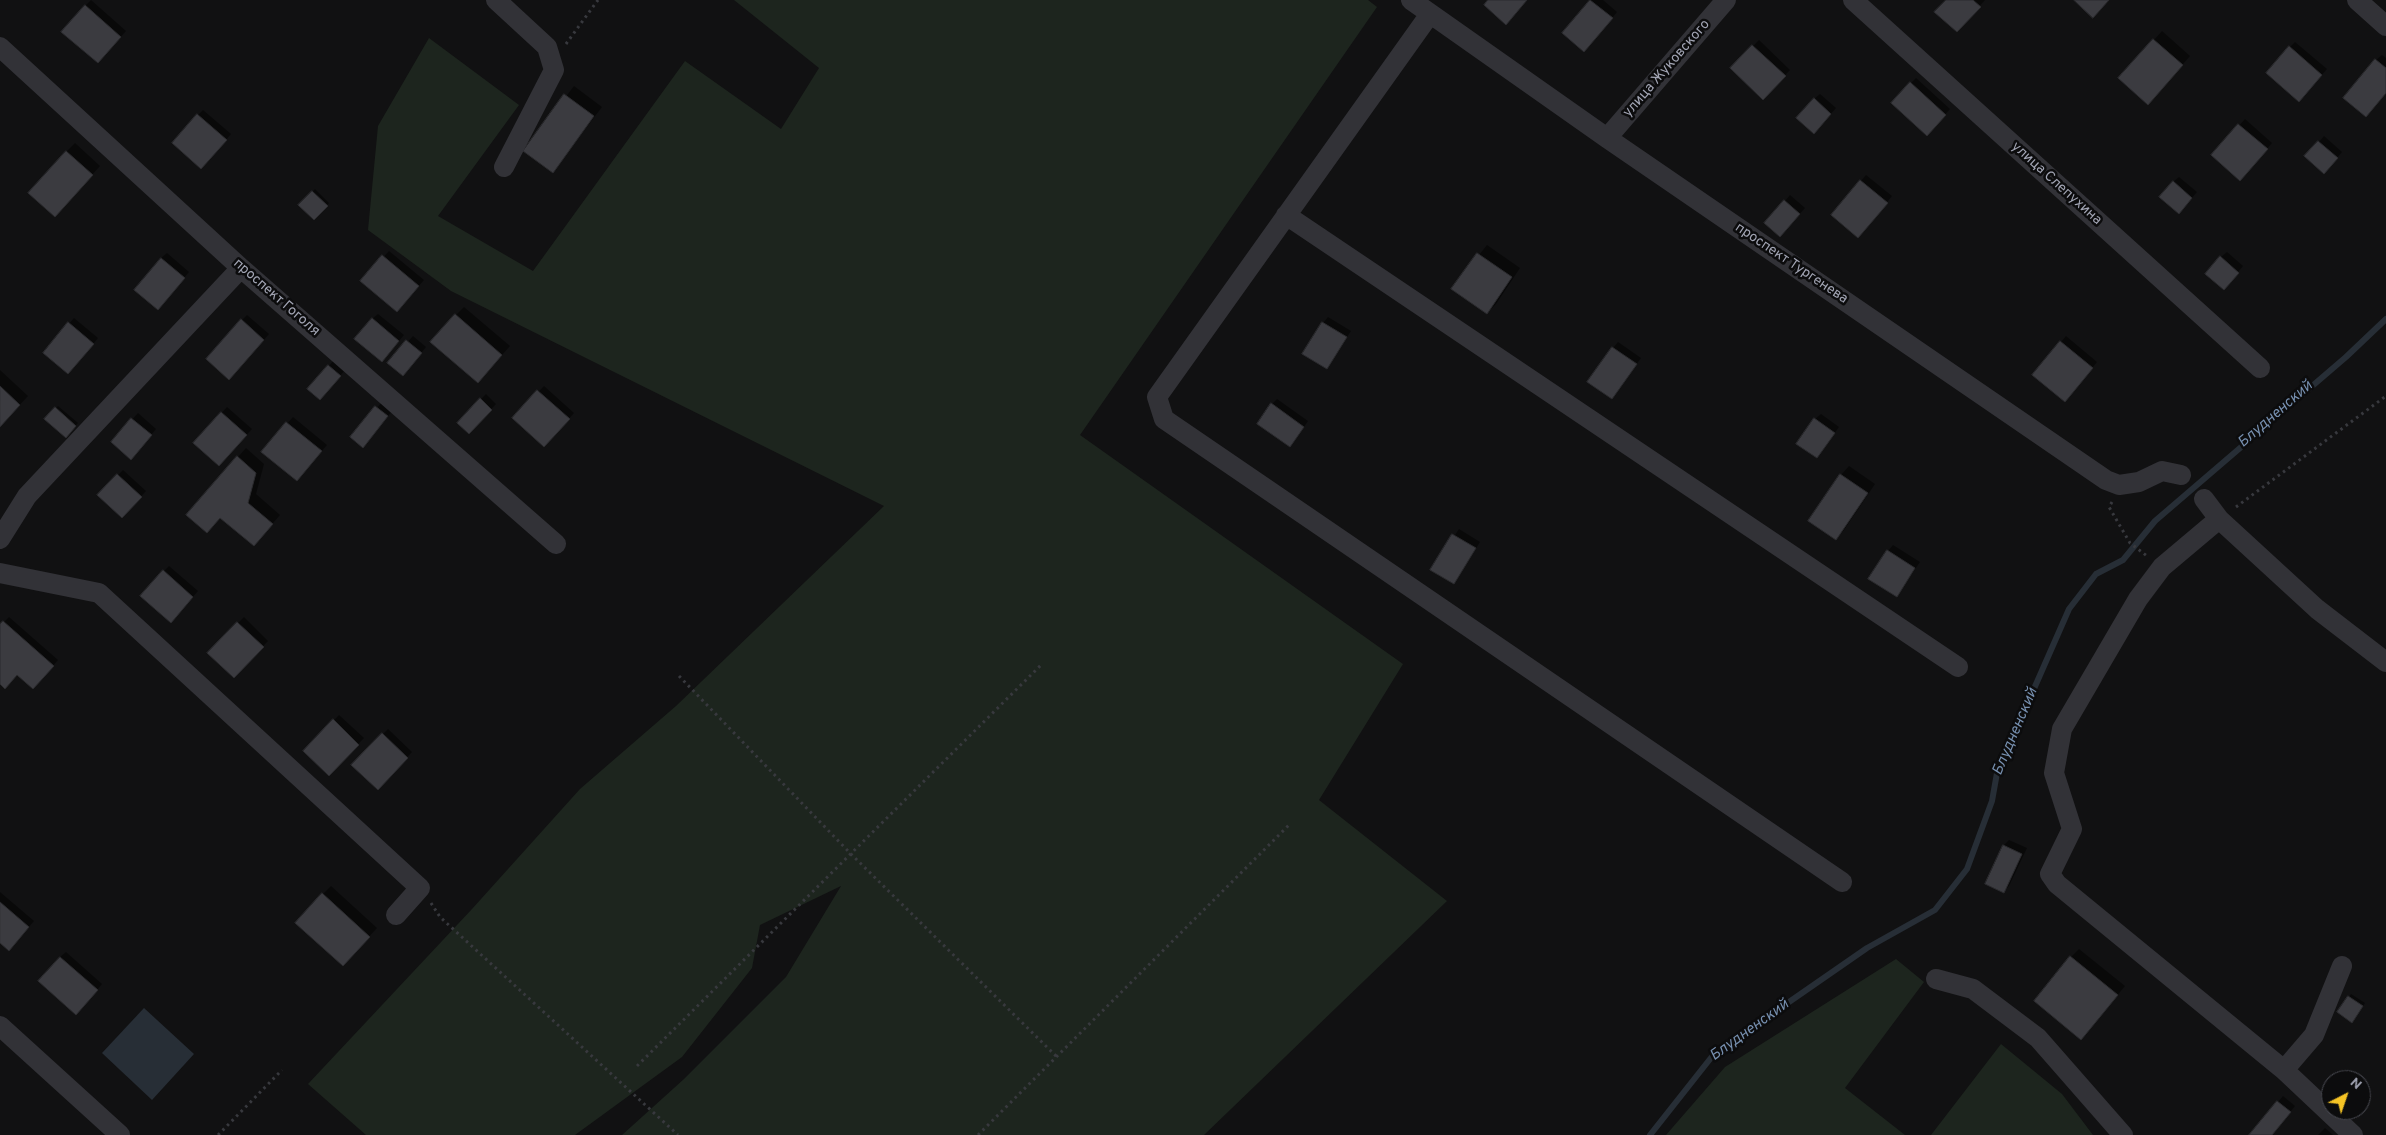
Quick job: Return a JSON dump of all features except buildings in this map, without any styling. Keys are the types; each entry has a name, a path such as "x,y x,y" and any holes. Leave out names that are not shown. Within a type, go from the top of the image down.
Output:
{"street":[{"path":"496,0 547,47 554,70 504,167"},
{"name":"проспект Тургенева","path":"1411,0 1607,138 2100,476 2119,486"},
{"name":"улица Жуковского","path":"1607,138 1726,0"},
{"name":"улица Слепухина","path":"1853,0 2260,368"},
{"path":"2357,0 2386,26"},
{"path":"1430,14 1157,397 1164,419 1842,882"},
{"name":"проспект Гоголя","path":"0,47 241,268 556,544"},
{"path":"1286,216 1958,667"},
{"path":"0,539 27,496 241,268"},
{"path":"2119,486 2139,482 2162,471 2181,475"},
{"path":"2204,499 2219,519 2317,609 2386,662"},
{"path":"2219,519 2162,567 2138,599 2062,729 2054,773 2072,829 2050,874 2058,884 2138,952 2284,1070 2353,1135"},
{"path":"0,573 99,593 420,888 396,915"},
{"path":"2284,1070 2314,1035 2342,966"},
{"path":"1936,979 1973,989 2038,1038 2123,1135"},
{"path":"0,1026 120,1135"}],"path":[{"path":"552,63 598,0"},
{"path":"2219,519 2386,396"},
{"path":"2119,486 2109,506 2130,542 2140,551"},
{"path":"637,1066 1042,665"},
{"path":"679,676 851,854 1057,1057"},
{"path":"978,1135 1289,824"},
{"path":"420,888 440,917 678,1135"},
{"path":"218,1135 282,1070"}],"shaded area":[{"path":"734,0 1368,0 1377,7 1080,435 1403,664 1319,800 1447,901 1204,1135 622,1135 684,1079 786,977 841,886 760,925 752,968 682,1057 575,1135 366,1135 308,1084 472,909 580,789 676,706 884,506 451,291 368,230 378,126 429,38 519,105 438,216 533,271 685,61 781,129 819,68"},
{"path":"1896,959 1924,982 1845,1088 1905,1135 1666,1135 1725,1067"},
{"path":"144,1008 194,1054 152,1100 102,1053"},
{"path":"2001,1044 2062,1094 2093,1135 1931,1135"}],"waterway":[{"name":"Блудненский","path":"1650,1135 1714,1054 1867,948 1935,910 1967,869 1992,801 1997,773 2069,609 2096,574 2123,560 2155,521 2346,357 2386,319"}]}
